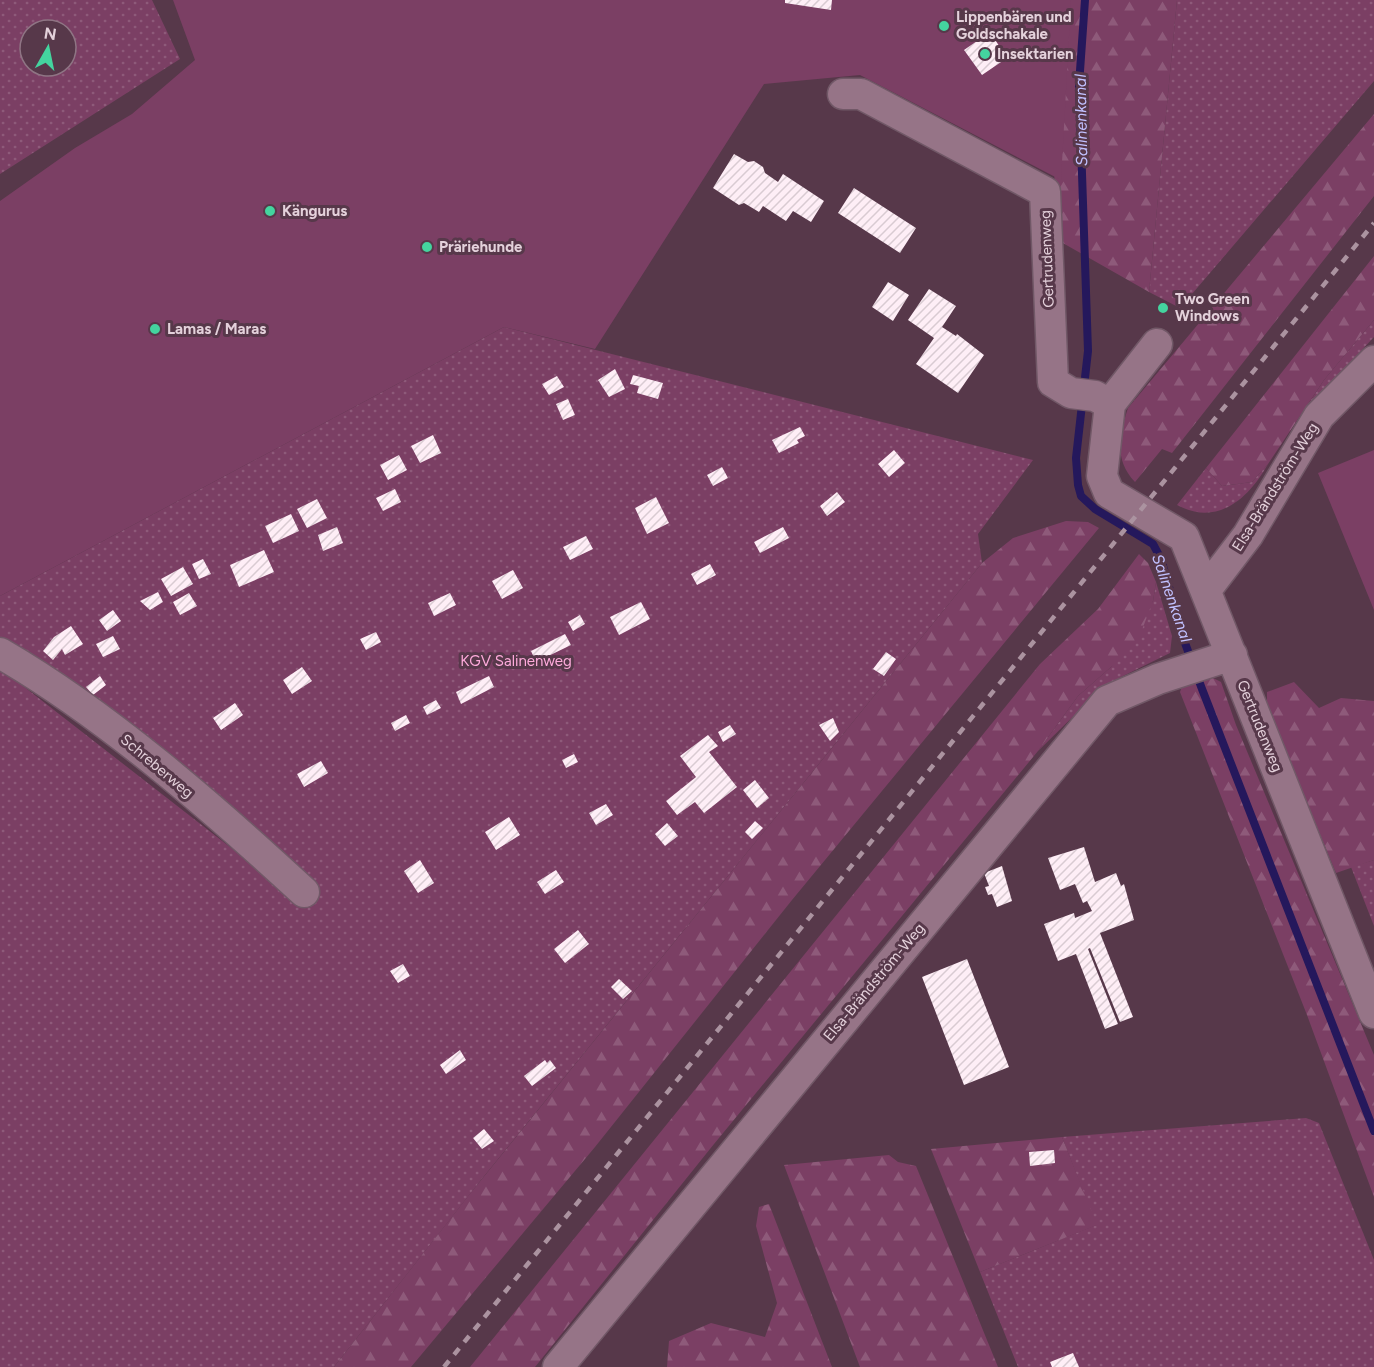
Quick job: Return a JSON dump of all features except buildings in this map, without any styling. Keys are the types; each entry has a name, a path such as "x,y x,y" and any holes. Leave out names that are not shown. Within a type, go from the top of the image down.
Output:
{"street":[{"name":"Gertrudenweg","path":"843,94 861,94 1045,192 1050,366 1053,382 1092,398 1095,474 1109,493 1184,537 1374,1013"},
{"path":"1092,398 1157,344"},
{"name":"Elsa-Brändström-Weg","path":"1206,590 1248,535 1319,416 1374,361"},
{"name":"Schreberweg","path":"0,653 44,678 139,750 304,892"},
{"name":"Elsa-Brändström-Weg","path":"558,1367 1107,701 1158,679 1232,655"}],"green space":[{"path":"0,0 152,0 180,59 0,174"},
{"path":"173,0 1071,0 1061,180 860,75 764,84 595,349 504,327 0,596 0,201 75,148 132,114 195,60"},
{"path":"1062,0 1177,0 1149,292 1054,238 1055,95"},
{"path":"1177,0 1374,0 1374,81 1180,308 1149,292"},
{"path":"1374,114 1374,196 1172,453 1162,449 1135,482 1124,465 1120,447 1122,428 1128,408"},
{"path":"1374,256 1374,320 1324,380 1268,464 1252,482 1222,486 1206,468"},
{"path":"1374,320 1374,337 1303,412 1324,380"},
{"name":"KGV Salinenweg","path":"504,327 1033,460 978,534 982,563 481,1180 334,1367 0,1367 0,668 307,907 312,883 0,640 0,596"},
{"path":"1374,450 1374,610 1318,473"},
{"path":"1268,464 1252,488 1242,498 1219,511 1206,513 1192,511 1177,505 1206,468 1222,486 1252,482"},
{"path":"1066,521 1088,522 1099,528 792,900 595,1147 411,1367 334,1367 469,1195 982,563 1013,538"},
{"path":"1139,554 1148,563 1156,582 1153,601 1140,635 1111,667 1078,696 1038,751 714,1144 535,1367 470,1367 1040,664 1098,609"},
{"path":"1156,582 1172,636 1170,653 1119,678 1093,697 1038,751 1078,696 1111,667 1153,601"},
{"path":"1205,674 1221,682 1236,725 1374,1055 1374,1197 1307,1015 1180,692 1183,684"},
{"path":"1294,682 1319,708 1341,698 1374,701 1374,860 1336,873 1267,706 1267,692"},
{"path":"1374,860 1374,926 1351,867"},
{"path":"1306,1118 1319,1123 1374,1260 1374,1367 1018,1367 980,1272 1096,1225 1062,1137"},
{"path":"1062,1137 1097,1225 980,1272 931,1149"},
{"path":"889,1155 898,1162 916,1166 998,1367 860,1367 784,1165"},
{"path":"769,1204 832,1367 667,1367 669,1341 711,1323 765,1337 777,1303 756,1226 759,1207"}],"waterway":[{"name":"Salinenkanal","path":"1085,0 1079,85 1088,351 1076,458 1078,485 1081,496 1095,509 1153,544 1161,559 1185,643 1202,689 1374,1131"}],"railway":[{"path":"444,1367 1374,223"}],"place":[{"name":"Lippenbären und Goldschakale","path":"944,26"},
{"name":"Insektarien","path":"985,54"},
{"name":"Kängurus","path":"270,211"},
{"name":"Präriehunde","path":"427,247"},
{"name":"Two Green Windows","path":"1163,308"},
{"name":"Lamas / Maras","path":"155,329"}]}
